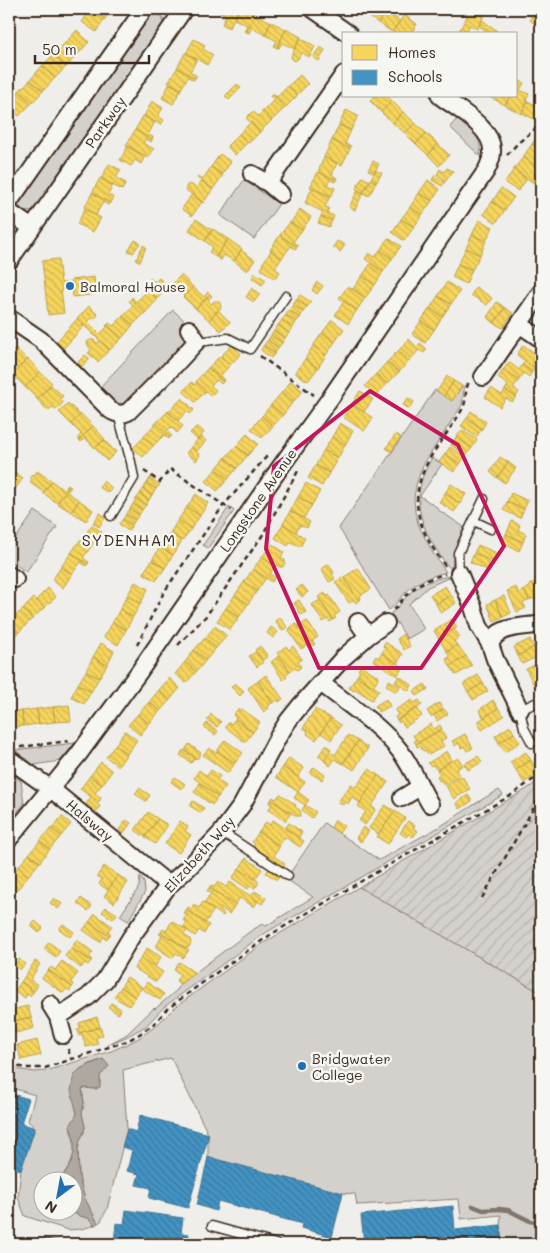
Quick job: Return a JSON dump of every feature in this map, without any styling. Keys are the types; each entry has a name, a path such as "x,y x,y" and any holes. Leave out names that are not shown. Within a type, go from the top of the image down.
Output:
{"street":[{"path":"9,202 144,9"},
{"path":"313,9 346,32"},
{"name":"Parkway","path":"9,261 177,11"},
{"path":"268,184 342,77"},
{"path":"443,98 482,127 499,153"},
{"name":"Longstone Avenue","path":"9,839 91,738 139,672 326,404 486,171 490,161 499,153"},
{"path":"252,174 281,194"},
{"path":"9,212 32,228"},
{"path":"483,377 541,292"},
{"path":"9,318 41,340 110,410 118,414 128,412 174,366 193,335"},
{"path":"519,324 541,339"},
{"path":"452,571 473,607 479,626 490,644 495,659 520,710"},
{"path":"358,622 368,636"},
{"name":"Elizabeth Way","path":"63,1035 54,1010 88,997 106,980 135,932 169,885 222,832 242,805 288,720 343,658 386,623"},
{"path":"490,644 495,636 504,630 541,624"},
{"path":"321,683 386,736 404,757 430,804"},
{"name":"Halsway","path":"13,753 51,788 169,885"},
{"path":"402,798 420,786"}],"lane":[{"path":"193,335 206,341 228,338 250,349 286,296"},
{"path":"111,516 134,478 118,414"},
{"path":"452,571 458,553 484,499"},
{"path":"474,521 491,529"},
{"path":"532,743 524,728 520,710 540,701"},
{"path":"222,832 288,876"},
{"path":"212,1226 276,1244"}],"path":[{"path":"499,153 518,143 541,124"},
{"path":"250,349 326,404"},
{"path":"386,623 389,611 391,610 392,612 411,590 423,582 452,571 435,552 420,524 417,512 417,492 427,464 464,406 468,384 476,372 483,377"},
{"path":"137,645 164,592 224,505 268,455"},
{"path":"131,462 160,482 170,469 244,520"},
{"path":"13,753 91,738"},
{"path":"9,1065 45,1068 127,1041 138,1035 155,1023 166,1010 270,935 386,866 510,796 541,774"},
{"path":"482,898 541,795"}],"highlighted area":[{"path":"370,391 458,445 504,546 421,668 319,668 266,549 274,466"}],"shaded area":[{"path":"150,13 161,15 163,24 35,208 30,212 24,210 19,206 18,202"},
{"path":"457,119 475,134 480,144 480,156 450,127"},
{"path":"244,180 279,204 254,239 220,215"},
{"path":"173,310 188,324 186,342 131,401 117,403 113,401 100,387"},
{"path":"466,383 462,405 423,465 414,498 419,526 433,553 446,572 430,577 415,585 389,610 339,528 435,390 452,401"},
{"path":"432,458 442,464 420,496 464,527 454,554 453,571 429,538 421,515 419,493 421,481"},
{"path":"229,507 234,511 208,548 203,545"},
{"path":"35,511 57,527 26,572 9,560 9,548"},
{"path":"449,576 428,587 409,604 424,629 407,639 391,613 416,588 432,580"},
{"path":"75,743 60,761 34,765 15,750"},
{"path":"9,772 21,781 24,804 9,822"},
{"path":"541,779 541,993 359,887"},
{"path":"499,790 503,795 267,932 164,1007 146,1026 107,1045 127,1034 154,1008 178,989 180,984 248,933 262,924 266,926 313,897 286,879 324,823 379,860 441,826"},
{"path":"140,877 144,882 145,892 128,921 120,916 139,887"},
{"name":"Bridgwater College","path":"359,887 541,993 541,1244 502,1244 501,1215 461,1219 459,1199 357,1205 355,1194 343,1193 208,1157 208,1134 171,1058 123,1070 127,1129 107,1209 98,1223 85,1199 82,1189 82,1170 79,1170 78,1150 85,1127 82,1114 84,1102 82,1089 96,1089 100,1084 100,1076 103,1072 103,1059 85,1066 77,1072 73,1080 77,1114 70,1130 74,1141 73,1158 66,1170 32,1170 32,1218 25,1216 18,1197 21,1170 35,1128 28,1121 35,1095 9,1087 9,1068 35,1072 46,1071 125,1045 157,1025 174,1008 262,944"},
{"path":"103,1059 109,1066 100,1076 100,1087 96,1089 82,1089 84,1102 82,1114 85,1126 78,1150 79,1170 67,1170 74,1153 74,1139 70,1126 77,1114 71,1090 74,1075 80,1069"},
{"path":"82,1189 85,1199 98,1223 95,1225 88,1218 82,1216"},
{"name":"Bridgwater College","path":"82,1216 88,1218 95,1225 82,1229 68,1230 37,1220 82,1220"}],"building: Homes":[{"path":"91,9 112,9 105,19"},
{"path":"91,9 105,19 96,32 82,22"},
{"path":"214,9 239,9 229,28 222,24 226,15"},
{"path":"239,9 245,9 255,14 246,32 244,31 247,25 234,19"},
{"path":"367,9 382,9 386,11 378,23 364,13"},
{"path":"471,9 481,9 486,12 477,29 470,25 466,32 459,32"},
{"path":"521,9 539,9 532,18"},
{"path":"541,9 541,30 530,20"},
{"path":"386,11 400,21 392,32 378,23"},
{"path":"255,14 271,22 265,35 252,28 249,33 246,32"},
{"path":"404,15 417,24 412,32 393,31"},
{"path":"482,20 496,30 496,32 488,32 479,26"},
{"path":"271,22 286,29 277,48 274,46 277,41 265,35"},
{"path":"286,29 301,37 295,49 282,43 277,48"},
{"path":"77,30 89,42 78,54 66,42"},
{"path":"300,38 315,46 310,57 301,53 295,61 291,56"},
{"path":"194,39 205,45 203,49 213,55 207,65 186,53"},
{"path":"66,42 78,54 66,67 53,55"},
{"path":"320,47 325,50 319,61 313,57"},
{"path":"185,53 197,59 190,72 197,76 195,78 177,68"},
{"path":"53,55 66,67 55,78 42,66"},
{"path":"42,66 55,78 43,91 30,80"},
{"path":"177,68 195,78 194,80 188,77 181,89 168,83"},
{"path":"300,75 308,84 297,95 288,86"},
{"path":"30,80 43,91 32,103 19,91"},
{"path":"521,81 524,83 520,90 529,94 526,101 528,101 521,114 505,105 509,98 518,98 518,86"},
{"path":"170,83 181,89 173,104 162,98"},
{"path":"237,84 241,88 229,100 225,96"},
{"path":"288,86 297,96 285,108 272,94 277,97"},
{"path":"19,91 32,103 19,116 9,106 9,102"},
{"path":"272,94 285,108 272,120 263,111 274,100 270,96"},
{"path":"372,98 389,98 392,101 381,112 370,101"},
{"path":"492,98 509,98 505,105"},
{"path":"152,101 163,108 158,116 164,120 161,125 144,116"},
{"path":"392,101 403,112 393,123 381,112"},
{"path":"528,101 537,106 539,103 541,104 541,111 536,120 522,113"},
{"path":"346,110 358,116 351,130 339,125"},
{"path":"253,111 258,116 263,111 272,120 260,132 246,118"},
{"path":"403,112 415,123 405,133 393,123"},
{"path":"143,116 155,122 148,135 153,137 152,140 135,130"},
{"path":"251,122 260,132 249,143 239,134"},
{"path":"415,123 426,133 416,144 405,133"},
{"path":"339,125 351,130 345,144 351,146 350,149 332,140"},
{"path":"135,130 152,140 151,142 146,139 143,143 154,149 148,158 126,146"},
{"path":"541,130 541,150 532,144"},
{"path":"426,133 438,144 428,155 416,144"},
{"path":"239,134 248,142 235,155 227,146"},
{"path":"332,140 350,149 342,165 324,157"},
{"path":"438,144 449,155 439,166 428,155"},
{"path":"532,144 541,150 541,158 536,166 523,157"},
{"path":"128,146 145,156 141,164 135,160 131,166 120,160"},
{"path":"220,154 231,162 222,174 211,167"},
{"path":"324,157 337,163 332,175 337,178 336,180 318,172"},
{"path":"523,157 541,170 541,176 535,184 514,169"},
{"path":"373,161 379,164 374,173 368,170"},
{"path":"109,164 121,170 116,178 126,183 122,190 101,179"},
{"path":"211,167 223,175 213,189 197,178 198,176 203,179"},
{"path":"447,168 453,171 446,181 437,174 440,169 444,172"},
{"path":"514,169 527,179 518,191 505,183"},
{"path":"375,170 382,173 376,183 371,179"},
{"path":"318,172 336,180 335,182 330,180 327,185 335,188 331,197 310,187"},
{"path":"435,175 445,182 442,186 432,180"},
{"path":"362,177 370,181 363,193 356,189"},
{"path":"100,178 113,185 108,195 113,197 110,203 92,193"},
{"path":"371,179 376,183 369,196 363,193"},
{"path":"428,180 440,189 432,201 419,193"},
{"path":"201,181 213,189 203,203 186,190 187,185 191,184 196,188"},
{"path":"312,188 330,196 325,207 329,208 327,213 334,216 332,221 321,216 323,212 305,203"},
{"path":"501,188 514,197 505,210 492,202"},
{"path":"358,190 363,193 355,210 349,207"},
{"path":"92,193 110,203 108,205 103,202 96,215 84,208"},
{"path":"419,193 432,201 422,215 410,207"},
{"path":"192,194 202,202 192,216 182,209"},
{"path":"492,202 505,210 496,223 483,214"},
{"path":"410,207 422,215 414,227 401,219"},
{"path":"85,209 101,218 93,232 77,224"},
{"path":"300,209 311,217 302,230 291,222"},
{"path":"321,216 332,221 329,227 318,223"},
{"path":"196,219 212,230 205,241 189,230"},
{"path":"401,219 414,227 404,241 392,232"},
{"path":"479,220 493,227 486,241 472,235"},
{"path":"290,222 302,230 293,242 298,245 297,247 280,235"},
{"path":"213,229 228,239 216,257 209,252 213,247 205,241"},
{"path":"280,235 297,247 295,249 291,246 282,258 270,250"},
{"path":"472,235 486,241 480,255 466,248"},
{"path":"388,238 401,246 392,259 380,250"},
{"path":"228,239 242,249 234,261 224,255 221,260 216,257"},
{"path":"135,240 140,243 133,253 128,251"},
{"path":"337,241 345,245 340,252 333,247"},
{"path":"143,245 146,247 140,262 136,260"},
{"path":"466,248 480,255 472,270 458,264"},
{"path":"241,250 255,260 247,271 234,261"},
{"path":"380,250 392,259 383,272 365,259 369,253 375,257"},
{"path":"271,251 282,258 275,268 280,272 275,279 261,269 262,264"},
{"name":"Balmoral House","path":"58,259 61,283 94,277 97,294 73,297 72,287 61,289 64,313 48,315 42,261"},
{"path":"371,263 383,272 375,285 362,276"},
{"path":"458,264 472,270 466,284 452,277"},
{"path":"255,273 266,280 262,285 252,278"},
{"path":"181,275 193,287 184,296 172,284"},
{"path":"362,276 375,285 365,298 353,289"},
{"path":"150,278 155,282 159,278 168,287 157,299 143,286"},
{"path":"317,282 323,286 317,294 312,290"},
{"path":"447,282 460,291 451,304 438,296"},
{"path":"348,286 365,298 357,310 339,298"},
{"path":"193,287 204,297 208,292 210,294 196,309 183,297"},
{"path":"476,287 492,298 487,305 471,295"},
{"path":"252,288 260,294 254,302 246,297"},
{"path":"148,290 158,299 145,313 131,299 132,297 136,302"},
{"path":"210,294 212,296 208,300 211,304 214,301 218,301 221,308 209,320 196,309"},
{"path":"300,295 311,302 307,307 296,300"},
{"path":"438,296 451,304 442,317 430,308"},
{"path":"131,299 145,313 133,325 123,316 133,305 129,301"},
{"path":"296,300 307,307 303,312 293,305"},
{"path":"344,301 357,310 348,324 335,315"},
{"path":"497,302 505,308 494,323 487,317"},
{"path":"293,305 303,312 300,318 289,310"},
{"path":"89,306 98,315 88,322 100,334 107,325 122,338 110,350 77,319"},
{"path":"430,308 442,317 434,330 421,321"},
{"path":"505,308 513,313 503,328 494,323"},
{"path":"218,310 230,322 221,331 209,320"},
{"path":"289,310 300,318 296,322 286,315"},
{"path":"286,315 296,322 293,328 282,320"},
{"path":"123,316 133,325 122,338 107,325 109,323 113,326"},
{"path":"77,319 84,326 63,349 56,342"},
{"path":"282,320 293,328 289,333 278,325"},
{"path":"332,320 344,329 335,342 322,333"},
{"path":"421,321 434,330 425,343 412,334"},
{"path":"278,325 289,333 285,338 274,331"},
{"path":"274,331 285,338 282,343 271,335"},
{"path":"322,333 335,342 326,355 313,346"},
{"path":"271,335 282,343 278,348 268,340"},
{"path":"409,339 417,347 420,343 427,349 424,353 419,350 409,361 398,351"},
{"path":"94,340 97,343 100,341 109,350 98,362 88,353 91,350 87,342"},
{"path":"268,340 278,348 275,353 264,345"},
{"path":"232,345 241,354 230,365 221,356"},
{"path":"264,345 275,353 271,358 261,350"},
{"path":"523,345 539,356 532,365 535,368 532,372 522,365 525,361 517,355"},
{"path":"313,346 326,355 318,368 305,359"},
{"path":"16,348 27,360 18,369 9,359 9,356"},
{"path":"398,351 409,361 399,372 387,362"},
{"path":"85,355 90,359 81,367 77,363"},
{"path":"220,356 230,365 220,376 224,380 223,382 208,368"},
{"path":"28,359 40,372 25,387 12,374"},
{"path":"305,359 318,368 308,381 295,373"},
{"path":"387,362 399,372 387,384 376,374"},
{"path":"509,362 519,370 522,365 532,372 529,377 524,373 519,380 503,370"},
{"path":"208,368 223,382 221,384 217,380 211,386 216,390 211,396 196,381"},
{"path":"503,370 519,380 513,388 519,392 516,397 505,390 508,385 498,378"},
{"path":"40,372 52,383 37,399 25,387"},
{"path":"376,374 387,384 376,396 365,386"},
{"path":"447,376 454,381 444,396 437,391"},
{"path":"291,381 303,391 293,402 282,392"},
{"path":"454,381 462,386 452,401 444,396"},
{"path":"192,382 194,385 197,382 206,391 195,402 183,391"},
{"path":"51,385 63,396 60,399 63,403 56,410 52,407 48,411 37,399"},
{"path":"491,388 502,395 505,390 516,397 512,402 506,398 500,407 485,397"},
{"path":"360,391 373,399 364,412 352,404"},
{"path":"282,392 293,402 283,415 271,405"},
{"path":"182,398 194,410 190,414 187,411 178,421 168,412"},
{"path":"408,398 414,402 409,409 403,405"},
{"path":"68,403 80,415 71,424 59,412"},
{"path":"352,404 373,418 364,431 343,417"},
{"path":"271,405 283,415 273,426 262,416"},
{"path":"168,411 183,426 177,433 171,427 167,431 172,436 170,437 156,423"},
{"path":"471,411 486,422 482,429 467,418"},
{"path":"81,414 93,426 79,440 78,438 81,434 71,424"},
{"path":"262,416 273,426 262,438 251,429"},
{"path":"467,418 482,429 476,437 461,426"},
{"path":"156,423 170,437 169,439 164,435 153,446 144,436"},
{"path":"340,423 353,431 345,445 332,437"},
{"path":"93,426 105,439 95,448 85,438 81,442 79,440"},
{"path":"197,426 204,432 198,440 190,433"},
{"path":"462,430 477,440 472,448 456,437"},
{"path":"247,434 258,444 248,455 236,446"},
{"path":"396,434 401,437 391,452 386,448"},
{"path":"201,436 206,441 196,452 191,447"},
{"path":"144,437 153,446 143,457 133,448"},
{"path":"332,437 345,445 338,458 324,450"},
{"path":"456,437 472,448 466,455 451,445"},
{"path":"104,440 116,452 107,461 95,448"},
{"path":"236,446 248,455 237,468 225,458"},
{"path":"191,447 200,455 196,461 186,453"},
{"path":"450,447 465,457 460,464 445,454"},
{"path":"324,450 338,458 329,473 316,465"},
{"path":"445,454 460,464 454,472 439,462"},
{"path":"500,457 508,462 497,478 490,472"},
{"path":"225,458 237,468 228,479 216,469"},
{"path":"508,462 516,468 505,483 497,478"},
{"path":"316,465 329,473 322,486 308,478"},
{"path":"216,469 228,479 217,491 206,481"},
{"path":"12,470 23,478 14,491 9,488 9,475"},
{"path":"37,471 52,481 44,492 30,483 32,479 30,477 32,474 34,476"},
{"path":"150,478 160,485 156,489 147,483"},
{"path":"52,481 63,490 67,485 69,486 57,503 43,493"},
{"path":"103,481 112,488 108,493 99,487"},
{"path":"147,483 156,489 152,495 143,489"},
{"path":"306,483 320,491 312,505 298,497"},
{"path":"451,484 466,494 460,504 445,493"},
{"path":"69,486 71,487 67,492 79,500 71,512 57,503"},
{"path":"143,489 152,495 149,500 140,494"},
{"path":"445,493 460,504 454,512 439,502"},
{"path":"511,493 528,501 524,509 507,502"},
{"path":"140,494 149,500 146,505 136,499"},
{"path":"196,494 208,503 200,516 187,507"},
{"path":"298,497 312,505 304,518 290,511"},
{"path":"136,499 146,505 142,510 133,504"},
{"path":"79,500 93,510 86,521 72,512"},
{"path":"507,502 524,509 520,518 503,510"},
{"path":"133,504 142,510 139,515 130,509"},
{"path":"187,507 200,516 191,529 178,520"},
{"path":"130,509 139,515 135,520 126,514"},
{"path":"290,511 310,522 307,528 300,525 296,532 283,524"},
{"path":"100,513 106,517 99,527 93,523"},
{"path":"126,514 135,520 132,525 123,519"},
{"path":"123,519 132,525 128,531 119,524"},
{"path":"178,520 191,529 182,541 170,533"},
{"path":"512,521 520,525 518,530 526,534 523,542 506,534"},
{"path":"283,524 305,538 300,547 290,542 288,546 275,538"},
{"path":"92,525 102,532 91,547 81,540"},
{"path":"170,533 182,541 173,555 160,547"},
{"path":"506,534 523,542 519,551 502,543"},
{"path":"80,540 91,547 83,558 89,562 88,564 71,553"},
{"path":"272,544 284,552 281,558 285,560 283,567 275,566 262,557"},
{"path":"478,545 499,554 495,563 474,553"},
{"path":"160,547 173,555 165,568 152,560"},
{"path":"71,553 88,564 86,566 81,562 72,574 61,567"},
{"path":"474,553 490,561 487,570 470,562"},
{"path":"262,557 275,566 270,574 275,577 272,582 253,569"},
{"path":"152,560 165,568 156,581 143,573"},
{"path":"329,564 335,579 329,582 321,569"},
{"path":"61,567 72,574 63,588 52,580"},
{"path":"358,568 371,589 360,596 361,599 359,601 344,577"},
{"path":"253,569 266,578 257,591 244,582"},
{"path":"344,577 359,601 356,603 354,600 349,603 335,582"},
{"path":"537,581 541,590 541,604 538,606 535,598 529,600 524,590"},
{"path":"135,582 148,589 141,603 127,596"},
{"path":"244,582 257,591 248,604 235,595"},
{"path":"302,585 308,592 302,597 296,590"},
{"path":"445,586 451,595 436,604 430,595"},
{"path":"516,587 519,593 524,590 529,600 523,603 526,608 517,612 507,591"},
{"path":"48,588 56,597 44,608 36,600"},
{"path":"325,593 326,596 329,595 340,612 334,616 336,618 333,620 318,597"},
{"path":"235,595 248,604 239,617 226,608"},
{"path":"451,595 456,603 441,613 436,604"},
{"path":"127,596 141,603 133,617 120,609"},
{"path":"504,596 511,613 503,617 495,600"},
{"path":"34,598 44,608 32,619 23,609"},
{"path":"299,600 306,612 301,615 294,603"},
{"path":"320,600 333,620 330,622 328,619 323,622 312,605"},
{"path":"495,600 503,617 494,621 487,604"},
{"path":"226,608 239,617 230,630 217,621"},
{"path":"23,609 32,619 19,632 9,622"},
{"path":"120,609 133,617 126,630 113,622"},
{"path":"280,617 287,627 282,631 275,621"},
{"path":"452,619 457,627 439,639 434,631"},
{"path":"307,621 318,637 312,641 315,644 312,646 299,626"},
{"path":"113,622 126,630 118,645 104,637"},
{"path":"10,623 19,632 9,641 9,625"},
{"path":"295,624 298,625 312,646 309,648 307,645 301,649 289,631"},
{"path":"215,626 227,636 216,648 205,638"},
{"path":"271,627 278,632 273,638 267,633"},
{"path":"454,629 460,637 454,641 457,645 447,652 439,639"},
{"path":"403,634 410,646 404,650 397,639"},
{"path":"205,638 216,648 206,660 194,650"},
{"path":"530,639 534,647 518,656 514,647"},
{"path":"385,642 403,654 397,663 382,653 385,648 383,646"},
{"path":"101,643 114,651 107,665 93,657"},
{"path":"457,645 466,656 450,666 446,659 450,657 447,652"},
{"path":"260,646 268,656 263,660 255,650"},
{"path":"286,646 289,650 293,646 302,659 298,662 301,667 297,670 295,668 290,671 277,653"},
{"path":"534,647 539,656 522,664 518,656"},
{"path":"194,650 206,660 196,672 185,662"},
{"path":"256,652 263,662 257,667 249,656"},
{"path":"382,653 403,667 397,676 373,660"},
{"path":"279,656 290,671 283,680 271,662"},
{"path":"466,656 472,666 456,675 450,666"},
{"path":"93,657 107,665 99,678 86,671"},
{"path":"185,662 196,672 186,683 175,674"},
{"path":"541,662 541,679 533,683 526,669"},
{"path":"361,665 379,677 373,687 357,676"},
{"path":"86,671 99,678 91,692 78,684"},
{"path":"266,675 283,699 279,702 278,700 272,703 258,681"},
{"path":"478,675 483,683 468,692 463,684"},
{"path":"357,676 379,690 372,700 355,689 354,691 349,688"},
{"path":"399,676 412,685 409,691 395,682"},
{"path":"169,678 180,688 170,700 159,690"},
{"path":"541,679 541,691 538,693 533,683"},
{"path":"389,680 400,687 396,692 386,685"},
{"path":"258,681 272,703 264,712 248,688"},
{"path":"235,683 244,691 240,696 231,687"},
{"path":"483,683 488,691 473,700 468,692"},
{"path":"78,684 91,692 84,704 71,697"},
{"path":"425,684 428,689 417,696 414,691"},
{"path":"159,690 170,700 160,711 149,702"},
{"path":"386,699 390,706 379,712 375,706"},
{"path":"412,700 414,703 419,700 422,705 397,720 395,717 398,715 395,710"},
{"path":"493,700 498,708 484,718 479,710"},
{"path":"149,702 160,711 149,724 138,714"},
{"path":"439,703 443,709 431,717 427,711"},
{"path":"69,705 71,721 55,722 53,707"},
{"path":"53,707 55,722 39,724 37,709"},
{"path":"417,708 422,716 405,727 401,721 399,723 397,720"},
{"path":"498,708 504,716 482,730 477,722"},
{"path":"37,709 39,724 23,726 22,711"},
{"path":"238,709 241,711 242,709 260,722 253,732 235,719 233,715"},
{"path":"315,709 331,718 316,740 307,734 308,731 303,728"},
{"path":"444,709 448,714 437,721 434,715"},
{"path":"22,711 23,726 9,728 9,712"},
{"path":"138,714 149,724 140,735 128,725"},
{"path":"211,714 221,722 217,727 207,720"},
{"path":"331,718 341,725 331,740 321,733"},
{"path":"235,719 253,732 245,742 225,727"},
{"path":"207,723 218,731 215,735 204,727"},
{"path":"431,724 434,729 440,725 442,729 416,744 413,735"},
{"path":"510,726 514,733 499,743 495,736"},
{"path":"441,729 446,738 441,741 444,746 429,755 420,746 417,747 416,744"},
{"path":"125,731 137,740 127,754 115,745"},
{"path":"514,733 520,742 505,752 499,743"},
{"path":"465,734 473,748 467,751 464,746 461,748 459,743 455,746 452,741"},
{"path":"348,735 358,741 343,764 335,759 330,766 324,761 331,752 335,755"},
{"path":"225,740 243,753 235,763 217,751"},
{"path":"358,741 368,748 354,770 343,763"},
{"path":"189,744 201,753 197,759 185,750"},
{"path":"115,745 127,754 118,766 106,757"},
{"path":"326,745 331,749 324,760 318,756"},
{"path":"209,748 235,763 228,773 203,755"},
{"path":"183,750 195,758 191,763 180,755"},
{"path":"447,751 452,760 437,770 428,763"},
{"path":"526,752 531,760 516,770 510,762"},
{"path":"478,756 482,762 468,770 464,764"},
{"path":"289,758 304,768 298,777 283,767"},
{"path":"458,758 463,765 457,770 460,775 444,785 441,780 439,781 437,776 440,774 437,770"},
{"path":"531,760 536,768 533,769 537,774 524,783 516,770"},
{"path":"101,762 112,771 102,785 90,776"},
{"path":"283,767 305,782 298,792 276,777"},
{"path":"314,767 325,775 322,780 310,773"},
{"path":"369,769 378,775 360,803 352,797 348,804 346,802 344,805 338,802 351,784 356,787"},
{"path":"199,770 207,776 211,770 220,776 217,780 226,786 218,797 194,778"},
{"path":"378,775 388,782 371,807 376,809 365,825 359,820 366,812 358,806"},
{"path":"90,776 102,785 95,793 101,798 99,802 95,799 94,801 100,806 96,812 86,804 91,797 80,789"},
{"path":"462,776 470,789 454,799 446,786"},
{"path":"175,777 185,784 181,789 171,782"},
{"path":"200,783 218,797 212,805 194,792"},
{"path":"139,788 150,795 146,801 135,794"},
{"path":"298,792 309,800 305,805 294,798"},
{"path":"280,794 296,805 295,807 300,810 300,816 296,816 271,800 273,797 276,799"},
{"path":"468,795 472,801 460,809 456,803"},
{"path":"271,800 291,813 285,821 268,810 272,805 269,803"},
{"path":"193,801 204,808 201,813 190,806"},
{"path":"305,805 316,812 312,818 302,810"},
{"path":"385,805 395,811 378,834 369,828"},
{"path":"395,811 405,818 388,844 377,837"},
{"path":"148,812 158,819 145,837 135,830"},
{"path":"62,816 71,824 61,836 52,829"},
{"path":"158,819 168,825 155,844 145,837"},
{"path":"126,820 131,823 123,834 119,830"},
{"path":"273,820 304,841 300,847 285,837 279,846 259,832 266,822 270,825"},
{"path":"335,820 344,826 339,833 331,828"},
{"path":"180,821 188,827 185,831 191,835 179,853 165,844"},
{"path":"408,821 418,831 413,837 409,834 406,837 400,833"},
{"path":"289,823 302,832 299,837 285,829"},
{"path":"363,827 369,831 361,842 356,838"},
{"path":"51,828 61,836 50,849 40,841"},
{"path":"259,832 280,846 274,856 285,864 282,869 252,848 255,844 252,842"},
{"path":"40,841 50,849 40,862 29,854"},
{"path":"29,854 40,862 28,876 18,867"},
{"path":"246,858 262,869 255,879 239,869"},
{"path":"104,866 118,875 108,890 99,884 102,879 97,876"},
{"path":"18,867 28,876 17,890 9,883 9,879"},
{"path":"270,867 281,875 277,880 266,873"},
{"path":"239,869 258,881 256,887 250,886 248,889 232,878"},
{"path":"118,875 128,882 114,903 104,896"},
{"path":"218,882 226,887 230,882 258,901 254,907 240,898 235,905 209,888 211,885 214,887"},
{"path":"9,883 17,890 9,900"},
{"path":"209,888 235,905 229,914 221,908 223,916 204,903 211,893 207,891"},
{"path":"255,891 266,898 262,904 251,896"},
{"path":"54,898 62,904 58,909 50,903"},
{"path":"81,898 92,906 88,911 77,903"},
{"path":"203,902 214,910 205,923 186,910 188,907 191,909 194,904 199,908"},
{"path":"106,907 117,914 113,919 102,912"},
{"path":"186,910 209,925 204,934 199,930 195,936 183,928 187,922 183,920 187,915 184,913"},
{"path":"95,914 112,926 108,931 111,934 109,936 89,922"},
{"path":"35,921 43,928 39,933 31,926"},
{"path":"172,921 187,930 184,935 190,939 189,947 185,948 161,932 163,929 166,931"},
{"path":"89,922 109,936 106,940 103,937 100,942 83,930"},
{"path":"63,924 74,932 70,937 59,929"},
{"path":"161,932 189,950 183,958 176,953 172,958 156,947 162,936 159,934"},
{"path":"77,940 93,952 89,957 92,959 91,961 71,948"},
{"path":"49,942 60,951 56,957 44,949"},
{"path":"71,948 91,961 88,965 85,963 81,968 65,956"},
{"path":"147,948 161,957 155,967 141,958"},
{"path":"141,958 163,972 156,982 134,968"},
{"path":"19,959 25,964 20,970 14,965"},
{"path":"35,961 40,964 30,980 38,985 34,991 21,982"},
{"path":"62,961 78,973 71,982 74,985 72,987 48,970 51,967 55,970"},
{"path":"179,962 195,973 180,984 176,981 180,974 174,970"},
{"path":"48,970 72,987 70,991 67,989 63,993 42,978"},
{"path":"127,977 142,987 135,997 121,987"},
{"path":"21,982 34,991 30,996 27,994 25,998 15,991"},
{"path":"147,982 164,994 160,1000 142,989"},
{"path":"121,987 135,997 129,1006 114,997"},
{"path":"111,1003 121,1009 118,1014 108,1007"},
{"path":"28,1006 31,1017 9,1022 9,1017 12,1016 11,1010"},
{"path":"31,1017 34,1028 16,1033 16,1031 10,1032 9,1022"},
{"path":"97,1017 100,1027 79,1033 77,1029 80,1028 79,1023"},
{"path":"100,1027 103,1035 96,1038 98,1044 86,1047 82,1035 79,1036 79,1033"},
{"path":"37,1040 41,1055 21,1060 17,1045"}],"building: Schools":[{"path":"9,1093 29,1099 21,1123 35,1128 21,1170 14,1168 9,1183"},
{"path":"140,1115 209,1134 188,1208 149,1198 151,1188 136,1185 139,1174 127,1171 132,1150 122,1147 127,1129 136,1132"},
{"path":"208,1157 343,1193 332,1237 301,1228 302,1224 218,1201 216,1211 197,1205"},
{"path":"453,1206 455,1230 500,1225 502,1244 364,1244 361,1215"},
{"path":"126,1210 183,1218 181,1233 189,1234 188,1244 114,1243 116,1223 124,1224"},
{"path":"45,1238 67,1244 43,1244"}],"waterway":[{"path":"473,1206 483,1210 508,1210 530,1221 541,1223"},
{"path":"538,1244 541,1228"}],"place":[{"name":"Balmoral House","path":"70,286"},
{"name":"Bridgwater College","path":"302,1066"}],"district":[{"name":"SYDENHAM","path":"129,539"}]}
